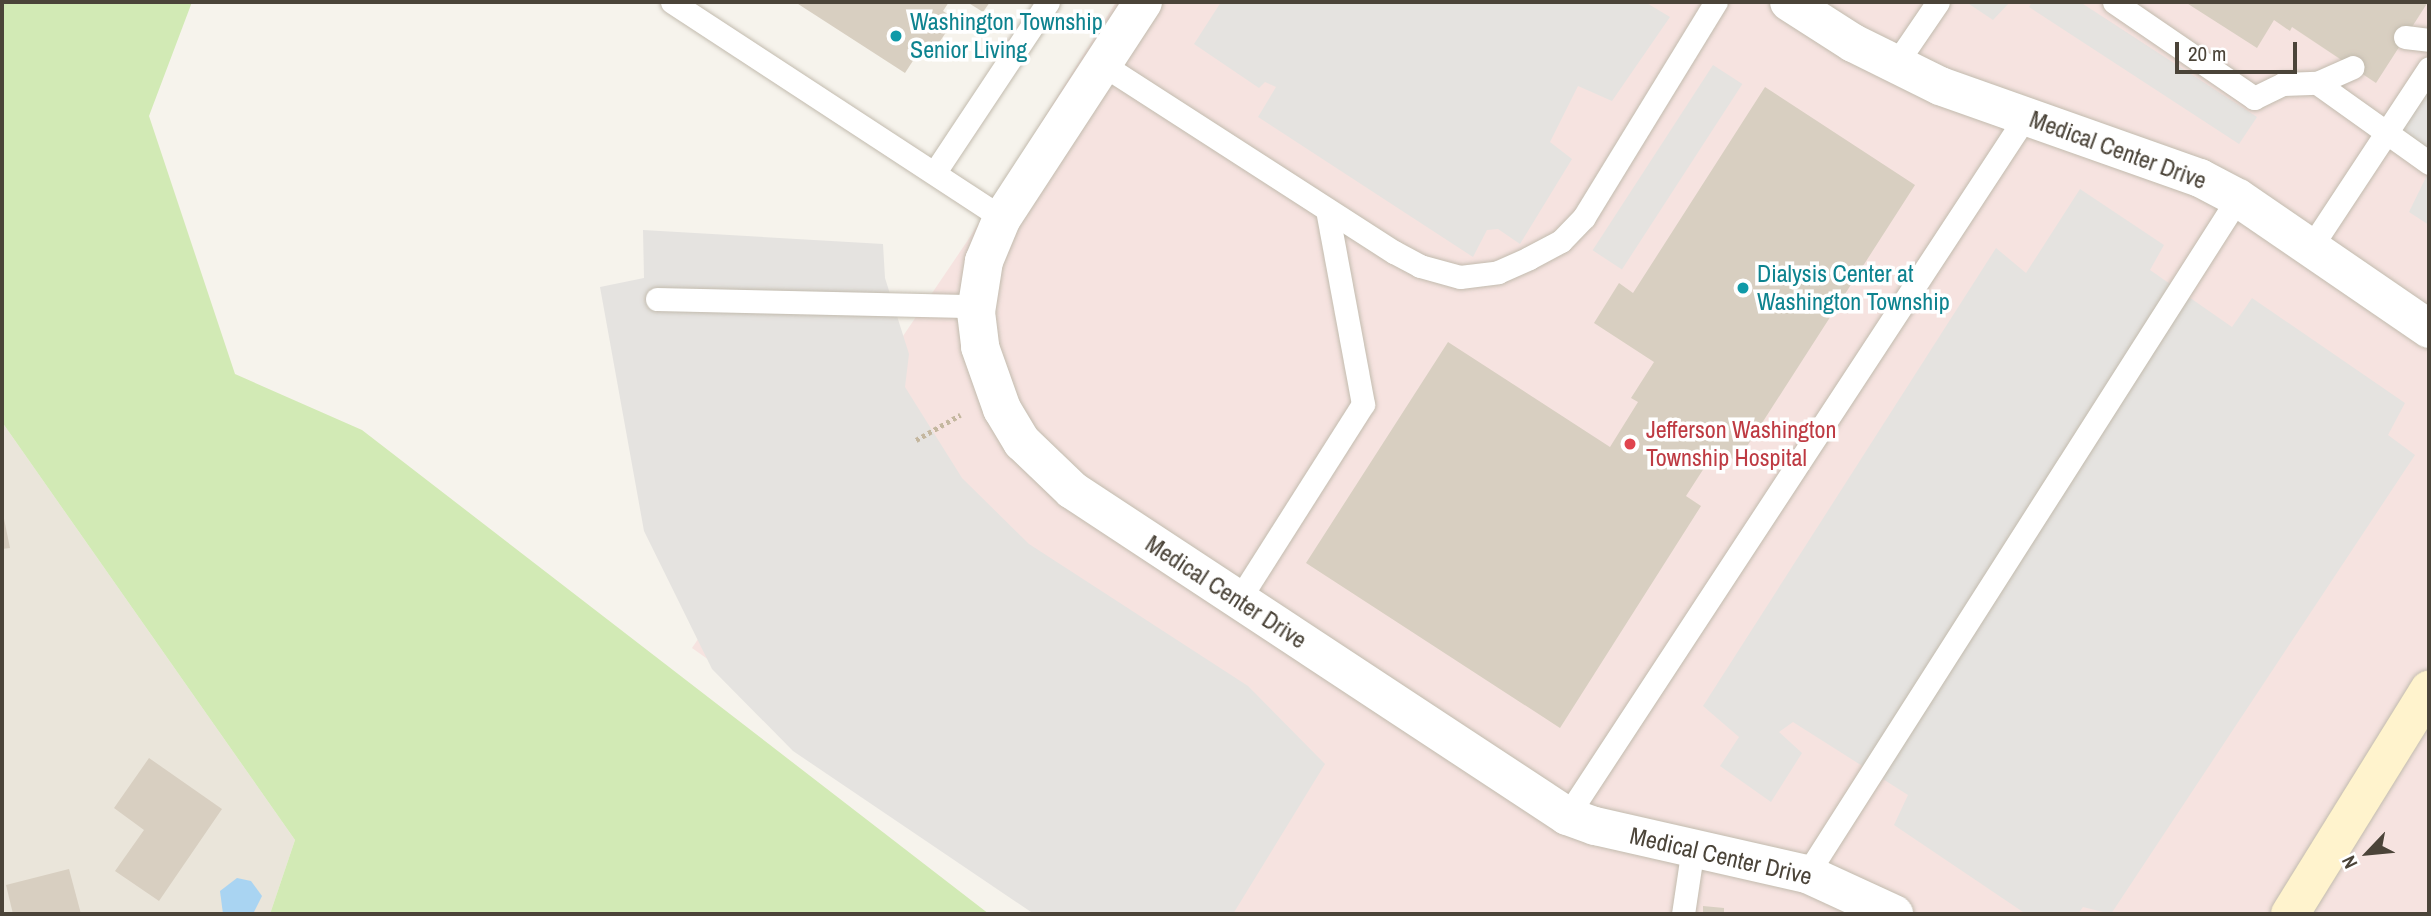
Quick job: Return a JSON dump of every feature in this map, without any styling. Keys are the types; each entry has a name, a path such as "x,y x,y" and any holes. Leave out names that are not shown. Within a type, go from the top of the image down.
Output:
{"main road":[{"path":"2290,914 2429,690"}],"street":[{"name":"Medical Center Drive","path":"1143,2 1002,218 984,261 976,306 988,377 1022,442 1072,490 1567,816 1807,874 1894,914"},
{"name":"Medical Center Drive","path":"1789,2 1895,65 2026,116 2159,161 2238,198 2429,329"}],"lane":[{"path":"672,2 1002,218"},
{"path":"935,172 1048,2"},
{"path":"1102,64 1327,210 1420,266 1461,277 1498,272 1529,258 1561,241 1584,217 1716,2"},
{"path":"1895,65 1938,2"},
{"path":"2114,2 2254,97 2283,84 2317,83 2353,67"},
{"path":"2405,37 2429,40"},
{"path":"2311,247 2429,68"},
{"path":"2317,83 2429,163"},
{"path":"1567,816 2026,116"},
{"path":"1807,874 2238,198"},
{"path":"1238,601 1363,404 1327,210"},
{"path":"657,299 976,306"},
{"path":"1683,914 1693,846"}],"path":[{"path":"916,440 960,415"}],"shaded area":[{"name":"Jefferson Washington Township Hospital","path":"1116,2 2429,2 2429,914 1068,914 692,648 968,240"},
{"path":"1221,2 1645,2 1670,17 1612,101 1578,86 1550,142 1572,159 1520,244 1498,229 1487,230 1473,257 1258,117 1276,87 1265,82 1259,88 1194,44"},
{"path":"1966,2 2010,2 1993,20"},
{"path":"2032,2 2080,2 2257,117 2239,144 2029,7"},
{"path":"1713,65 1742,84 1622,269 1593,250"},
{"path":"2429,68 2429,163 2387,133"},
{"path":"2429,171 2429,225 2409,212"},
{"path":"2080,189 2164,245 2150,270 2232,327 2252,298 2405,403 2388,435 2415,455 2111,914 2083,907 2078,914 2026,914 1894,825 1908,795 1793,722 1779,732 1802,753 1771,802 1720,766 1739,737 1703,706 1996,248 2026,273"},
{"path":"643,230 883,244 885,278 909,354 905,387 962,478 1029,544 1248,686 1325,764 1233,914 1034,914 793,751 712,669 644,531 600,287 644,278"},
{"path":"2,422 295,840 270,914 2,914"}],"green space":[{"path":"2,2 192,2 149,116 235,374 362,430 989,914 270,914 295,840 2,422"}],"water":[{"path":"237,878 251,881 262,896 253,914 223,914 220,891"}],"building":[{"name":"Washington Township Senior Living","path":"795,2 949,2 943,11 955,19 928,59 918,53 905,73"},
{"name":"Washington Township Senior Living","path":"967,2 990,2 983,12"},
{"path":"2185,2 2428,2 2376,83 2292,27 2290,31 2274,20 2257,48"},
{"path":"1765,87 1915,185 1737,462 1717,448 1686,496 1701,506 1560,728 1306,563 1448,342 1610,447 1638,402 1631,398 1654,362 1594,323 1619,283 1633,293"},
{"path":"2,509 10,548 2,549"},
{"path":"149,758 222,809 159,901 115,871 144,830 114,808"},
{"path":"69,869 81,914 13,914 6,885"},
{"path":"1703,906 1724,908 1724,914 1703,914"}],"place":[{"name":"Washington Township Senior Living","path":"896,36"},
{"name":"Dialysis Center at Washington Township","path":"1743,288"},
{"name":"Jefferson Washington Township Hospital","path":"1630,444"}]}
